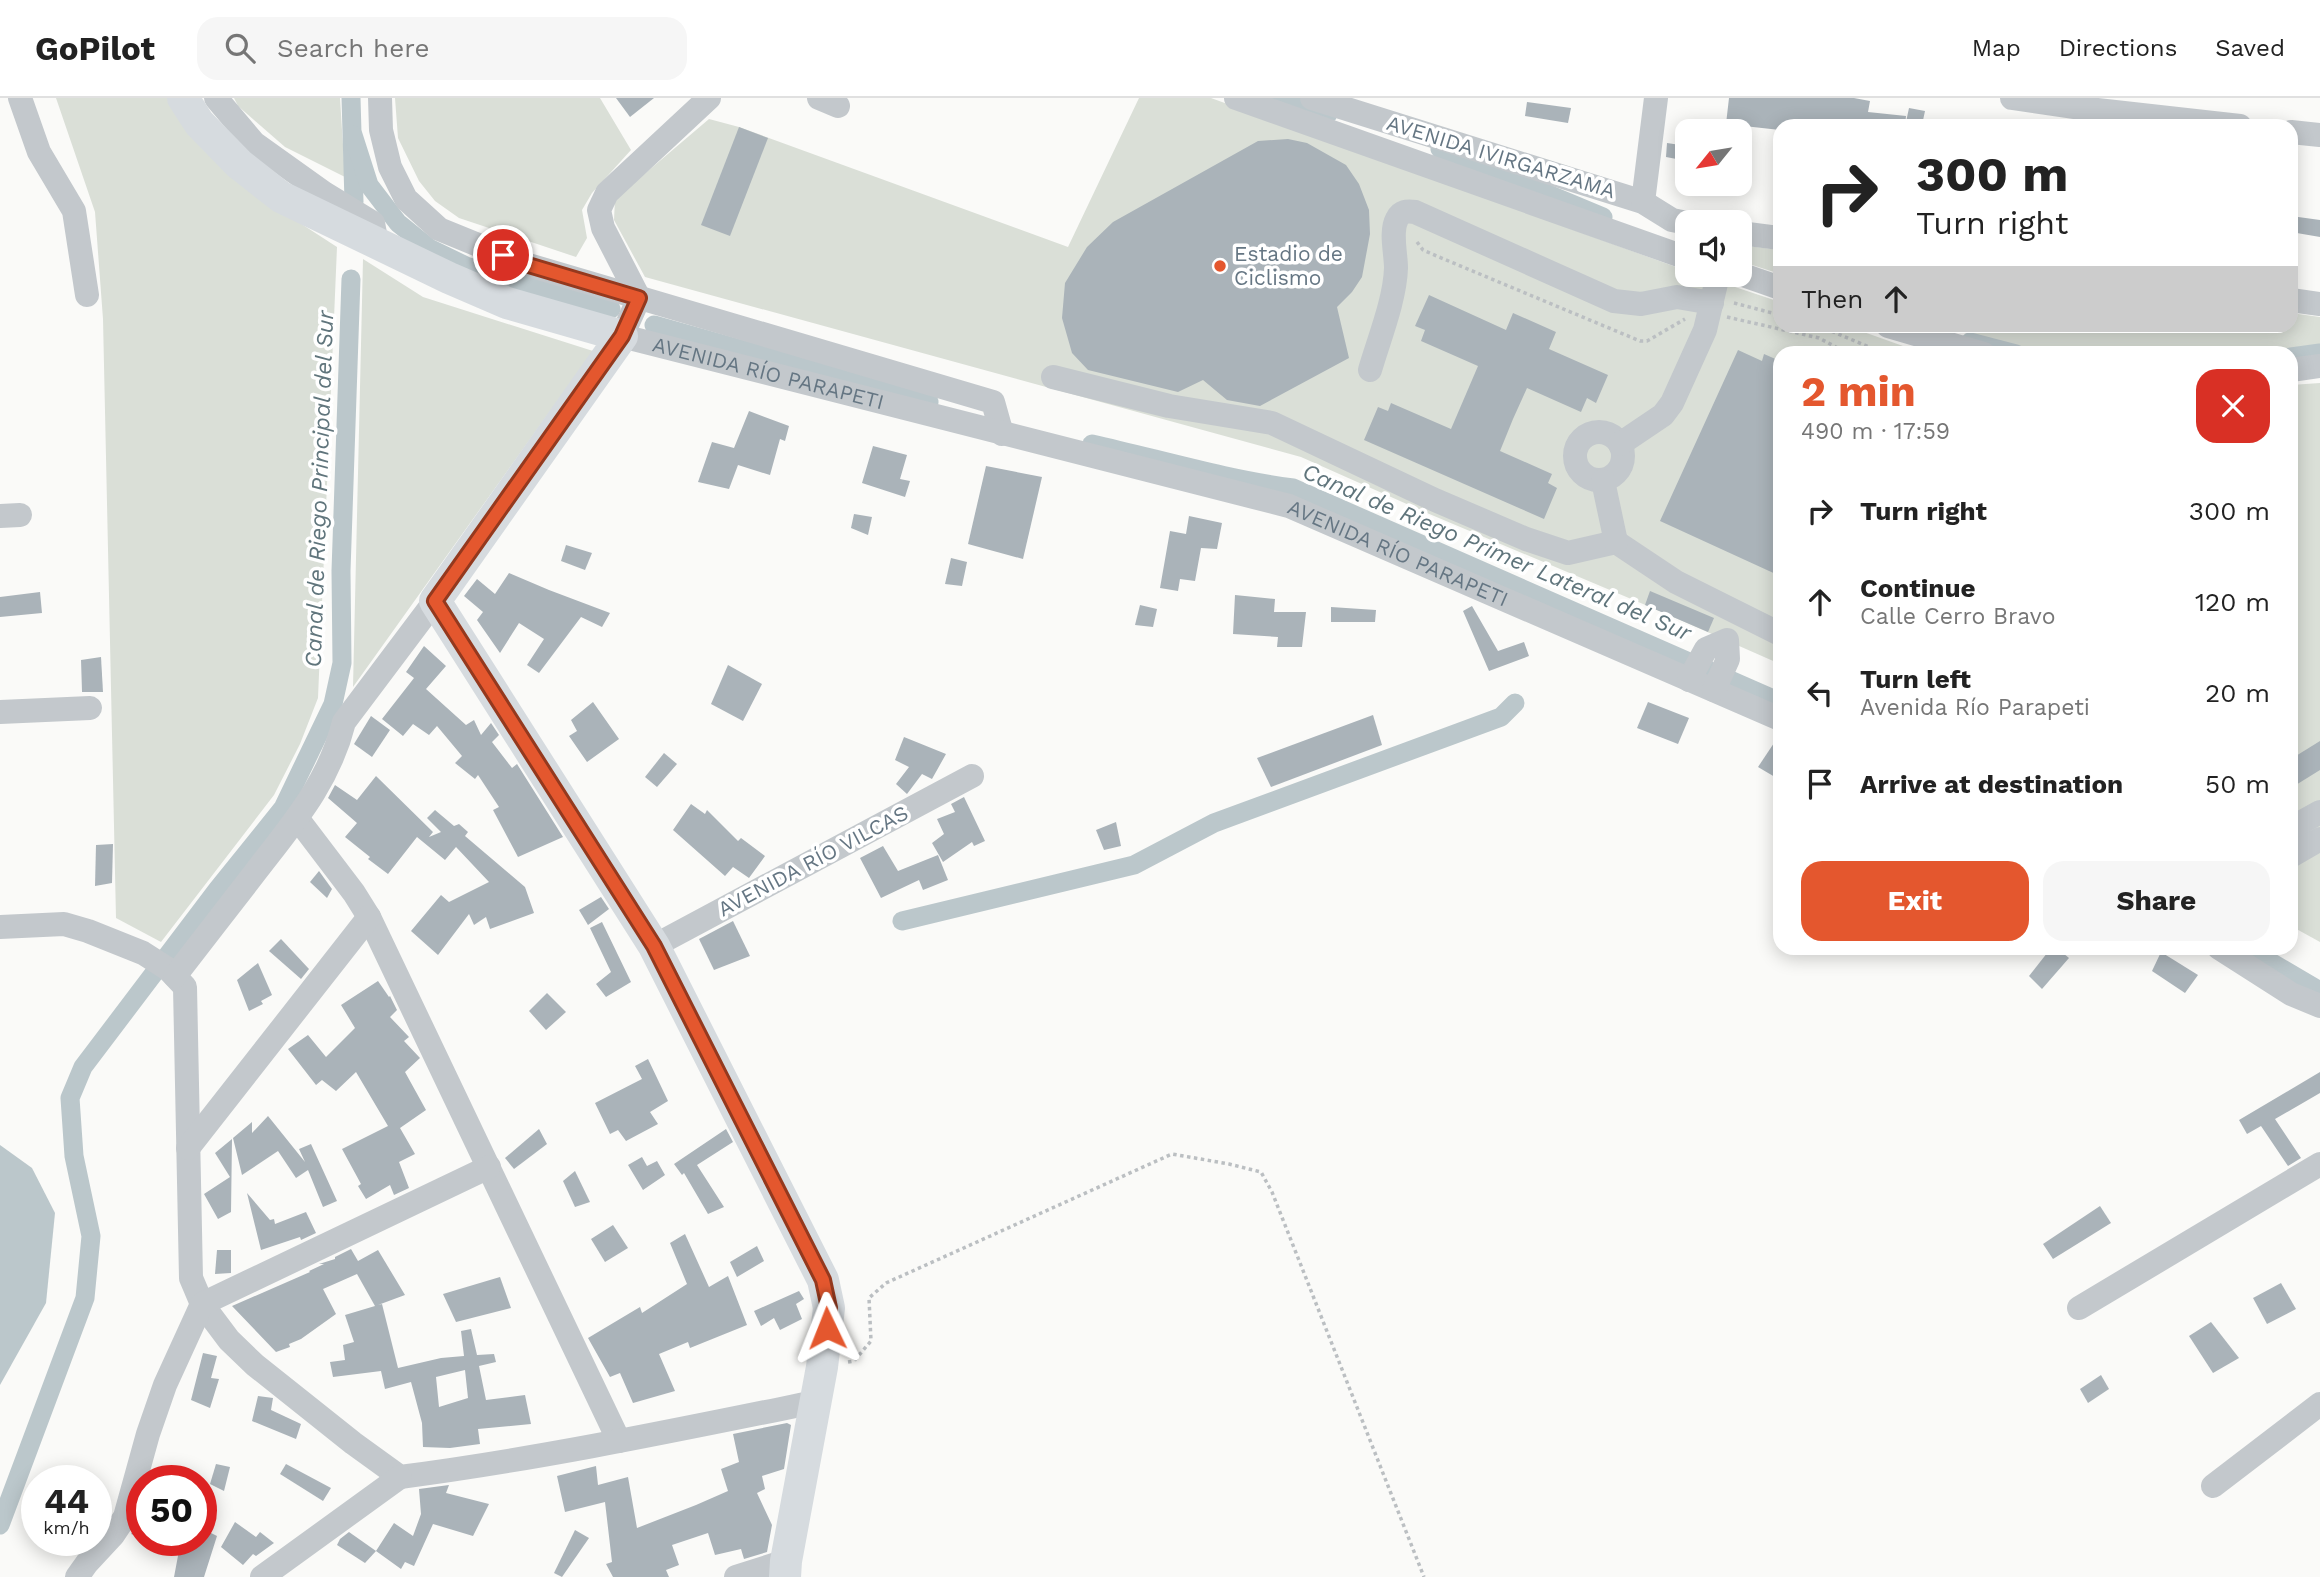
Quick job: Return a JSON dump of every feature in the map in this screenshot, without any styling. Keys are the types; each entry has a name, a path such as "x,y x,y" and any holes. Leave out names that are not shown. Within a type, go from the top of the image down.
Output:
{"main road":[{"name":"AVENIDA RÍO PARAPETI","path":"183,98 200,123 239,164 281,197 507,303 622,336"},
{"path":"622,336 435,601 654,946 823,1280 829,1308 822,1367 785,1569"}],"street":[{"path":"20,98 39,152 74,211 87,295"},
{"path":"216,98 254,143 324,193 373,223 377,244"},
{"name":"AVENIDA RÍO PARAPETI","path":"380,98 381,130 390,167 407,199 439,229 525,264 993,402 1002,435"},
{"path":"622,336 639,298 603,228 599,210 607,193 709,98"},
{"path":"1236,98 1675,254"},
{"name":"AVENIDA IVIRGARZAMA","path":"1312,98 1643,202 1675,221"},
{"path":"1643,202 1656,98"},
{"path":"2012,98 2080,111 2165,119"},
{"path":"2298,133 2320,135"},
{"path":"1370,370 1392,295 1396,271 1394,225 1398,215 1405,211 1415,212 1614,300 1641,304 1677,297 1710,310"},
{"path":"1752,234 1773,237"},
{"path":"1752,278 1773,286"},
{"path":"1620,443 1663,415 1672,403 1705,330 1715,287"},
{"path":"2298,301 2320,304"},
{"path":"1912,333 1957,346"},
{"name":"AVENIDA RÍO PARAPETI","path":"622,336 1289,506 1773,716"},
{"path":"2298,369 2320,366"},
{"path":"1053,377 1169,406 1272,424 1435,500 1526,539 1568,553 1616,542"},
{"path":"1599,432 1607,433 1620,443 1623,460 1621,468 1603,481 1589,479 1578,468 1575,452 1583,438 1599,432"},
{"path":"1603,481 1616,542 1676,582 1773,631"},
{"path":"165,968 297,818 327,772 344,722 435,601"},
{"path":"1714,690 1728,659 1727,640 1738,614"},
{"path":"1689,680 1706,649 1727,640"},
{"path":"0,712 90,708"},
{"name":"AVENIDA RÍO VILCAS","path":"654,946 972,776"},
{"path":"2298,828 2302,822 2320,812"},
{"path":"297,818 355,892 369,917 619,1441"},
{"path":"2298,852 2320,839"},
{"path":"188,1147 369,917"},
{"path":"0,927 64,924 143,953 165,968 185,987 191,1278 202,1304 229,1339 255,1365 400,1477"},
{"path":"2230,955 2291,994 2320,1006"},
{"path":"2079,1308 2320,1164"},
{"path":"77,1577 125,1517 165,1385 202,1304 489,1167"},
{"path":"266,1575 400,1477 464,1469 619,1441 815,1402"},
{"path":"2213,1486 2320,1404"},
{"path":"736,1577 785,1569"}],"path":[{"path":"1710,310 1718,315 1773,328"},
{"path":"1797,333 1819,338 1834,346"},
{"path":"1836,333 1867,346"},
{"path":"822,1367 854,1360 871,1340 869,1297 886,1283 1172,1154 1261,1172 1272,1192 1424,1577"}],"shaded area":[{"path":"56,98 167,98 189,131 249,190 337,247 318,698 300,744 274,795 161,942 116,918 103,319 95,212"},
{"path":"234,98 340,98 345,177 285,147 238,106"},
{"path":"395,98 600,98 631,150 592,193 582,210 587,238 576,257 459,218 435,201 419,181 398,138"},
{"path":"1139,98 1211,98 1675,267 1675,287 1735,287 1773,300 1773,333 1867,333 1903,346 1773,346 1773,661 1301,457 645,277 614,220 615,199 709,119 739,127 1068,247"},
{"path":"1752,246 1773,249 1773,272 1752,265"},
{"path":"363,259 423,297 593,351 353,687"},
{"path":"2298,314 2320,317 2320,346 2298,349 2298,346 2018,346 1964,333 2298,333"},
{"path":"2320,383 2320,942 2298,930 2298,385"},
{"path":"0,1145 32,1168 55,1213 46,1303 0,1385"}],"building":[{"path":"616,98 654,98 630,117"},
{"path":"1729,98 1854,98 1870,101 1868,112 1906,116 1906,119 1773,119 1773,129 1752,127 1752,119 1727,119"},
{"path":"1527,102 1571,108 1568,123 1525,116"},
{"path":"1909,108 1925,111 1923,119 1907,119"},
{"path":"739,127 768,138 730,236 701,225"},
{"name":"Estadio de Ciclismo","path":"1288,139 1307,143 1346,165 1359,184 1369,210 1370,234 1362,277 1337,307 1349,358 1260,406 1227,400 1203,380 1178,392 1088,370 1072,353 1062,318 1065,283 1087,247 1113,222 1258,141"},
{"path":"1667,143 1675,144 1675,159 1666,157"},
{"path":"2298,217 2320,220 2320,237 2298,233"},
{"path":"1429,295 1506,330 1513,313 1556,332 1549,349 1608,375 1596,403 1587,398 1581,412 1527,388 1513,419 1500,451 1552,474 1548,483 1557,488 1544,519 1364,440 1378,407 1388,411 1391,403 1451,429 1478,366 1421,341 1425,330 1415,326"},
{"path":"1738,350 1762,361 1764,354 1773,358 1773,573 1660,521"},
{"path":"749,411 789,426 785,441 780,439 770,475 738,465 729,489 698,482 712,442 734,448"},
{"path":"873,446 907,455 900,479 910,481 905,497 862,483"},
{"path":"986,466 1042,477 1023,559 968,544"},
{"path":"854,514 872,517 868,535 851,528"},
{"path":"1189,516 1222,523 1217,549 1201,548 1195,581 1180,579 1178,591 1160,588 1170,531 1186,534"},
{"path":"566,545 592,553 585,570 561,561"},
{"path":"951,558 967,562 962,586 945,584"},
{"path":"509,573 610,613 602,627 581,617 539,673 527,665 544,639 519,623 500,653 477,620 483,612 464,596 477,579 495,594"},
{"path":"1650,591 1714,618 1708,632 1645,605"},
{"path":"40,592 42,613 0,617 0,597"},
{"path":"1235,595 1275,599 1274,612 1306,612 1302,647 1277,647 1278,637 1233,634"},
{"path":"1140,605 1157,609 1153,627 1135,625"},
{"path":"1472,606 1498,651 1524,642 1529,656 1489,671 1463,611"},
{"path":"1331,607 1376,610 1375,622 1331,622"},
{"path":"424,646 446,666 426,689 466,725 474,720 481,735 491,723 499,735 492,742 512,768 517,764 563,837 518,857 493,810 499,807 478,775 475,779 455,763 462,756 437,726 429,735 413,724 403,736 382,719 414,678 406,672"},
{"path":"101,657 103,692 82,692 81,660"},
{"path":"728,665 762,684 743,721 711,704"},
{"path":"593,702 619,739 587,762 569,736 577,731 571,720"},
{"path":"1648,702 1689,718 1678,744 1637,728"},
{"path":"1373,715 1382,745 1271,787 1257,758"},
{"path":"371,716 390,730 372,757 354,744"},
{"path":"904,737 946,754 932,779 922,774 907,794 896,784 909,767 895,760"},
{"path":"2320,741 2320,770 2298,784 2298,755"},
{"path":"1773,744 1773,776 1758,767"},
{"path":"664,753 677,764 657,787 645,777"},
{"path":"376,776 433,832 429,837 441,832 427,818 435,810 454,826 459,824 468,832 465,836 525,887 534,913 490,929 486,917 474,925 469,914 438,955 411,931 441,895 449,902 489,882 456,847 445,860 417,837 388,874 368,859 370,857 345,837 357,823 328,798 335,785 357,800"},
{"path":"964,797 985,841 974,846 972,842 943,862 932,843 944,834 937,819 955,812 951,804"},
{"path":"691,804 705,814 707,810 738,841 741,838 765,856 749,878 733,867 725,876 673,830"},
{"path":"1116,822 1121,846 1104,850 1096,830"},
{"path":"113,844 112,883 95,886 96,845"},
{"path":"883,846 898,871 938,855 948,880 923,890 919,880 881,898 860,858"},
{"path":"319,871 332,889 327,898 310,882"},
{"path":"601,897 609,909 588,925 579,910"},
{"path":"733,921 750,956 714,970 699,939"},
{"path":"602,922 631,982 606,997 596,984 611,972 590,928"},
{"path":"281,939 309,969 301,979 269,951"},
{"path":"2046,955 2065,955 2069,958 2042,989 2029,976"},
{"path":"2160,955 2166,955 2198,975 2185,993 2152,971"},
{"path":"258,963 272,995 261,1001 263,1004 249,1011 237,980"},
{"path":"378,981 397,1010 390,1017 409,1037 404,1041 420,1058 405,1072 426,1110 400,1128 415,1154 399,1162 409,1188 394,1195 390,1185 366,1199 342,1149 388,1126 356,1072 336,1091 322,1080 316,1085 288,1049 308,1035 326,1057 355,1028 341,1005"},
{"path":"547,993 566,1012 546,1030 529,1011"},
{"path":"648,1059 668,1101 650,1112 658,1124 626,1141 618,1130 610,1134 595,1103 642,1079 635,1066"},
{"path":"2320,1072 2320,1093 2275,1119 2301,1158 2288,1166 2261,1126 2247,1134 2239,1120"},
{"path":"268,1116 305,1162 299,1149 311,1144 337,1201 323,1207 308,1170 296,1178 278,1151 242,1175 233,1138 252,1122 252,1133"},
{"path":"539,1129 547,1144 514,1169 505,1158"},
{"path":"726,1129 733,1142 697,1165 724,1207 708,1214 684,1173 682,1175 674,1164"},
{"path":"232,1139 231,1212 218,1219 204,1194 230,1177 215,1153"},
{"path":"642,1157 647,1166 657,1161 665,1175 643,1190 628,1165"},
{"path":"575,1171 590,1202 575,1207 563,1181"},
{"path":"247,1193 270,1220 274,1219 275,1224 306,1212 316,1233 301,1240 300,1237 261,1250"},
{"path":"2100,1206 2111,1223 2053,1259 2043,1244"},
{"path":"613,1225 628,1248 605,1262 591,1239"},
{"path":"685,1234 709,1287 728,1276 747,1325 690,1348 688,1342 659,1354 675,1391 633,1403 620,1373 610,1377 588,1338 640,1307 642,1313 687,1284 670,1243"},
{"path":"757,1246 764,1261 737,1277 730,1262"},
{"path":"351,1249 358,1261 378,1250 405,1295 378,1305 382,1304 398,1368 441,1358 464,1356 461,1331 471,1329 477,1355 494,1354 496,1362 479,1366 486,1400 525,1395 531,1424 478,1429 480,1444 450,1448 423,1447 422,1423 411,1382 385,1389 381,1371 333,1377 330,1362 345,1360 343,1345 354,1342 345,1315 375,1306 357,1274 323,1289 336,1314 301,1339 289,1344 290,1347 276,1352 232,1306 310,1272 324,1264 319,1264","holes":["465,1370 468,1398 439,1407 436,1377"]},
{"path":"217,1250 231,1250 231,1273 215,1274"},
{"path":"500,1277 511,1308 456,1322 443,1294"},
{"path":"2281,1283 2296,1309 2267,1324 2253,1298"},
{"path":"799,1291 804,1299 796,1304 802,1319 780,1330 774,1318 761,1326 754,1311"},
{"path":"2211,1322 2239,1358 2213,1373 2189,1336"},
{"path":"203,1353 217,1356 211,1378 219,1379 210,1408 191,1400"},
{"path":"2101,1375 2109,1389 2088,1403 2080,1389"},
{"path":"258,1396 273,1398 271,1410 301,1424 296,1439 252,1421"},
{"path":"787,1423 791,1425 784,1469 762,1476 765,1489 757,1493 772,1525 767,1552 744,1559 741,1549 715,1555 708,1533 672,1545 679,1565 666,1570 669,1577 613,1577 606,1564 612,1562 605,1502 565,1512 557,1476 596,1466 598,1485 628,1477 637,1528 696,1505 728,1491 721,1469 739,1462 733,1434"},
{"path":"286,1464 331,1488 323,1501 280,1474"},
{"path":"216,1465 230,1467 224,1491 217,1488"},
{"path":"449,1485 446,1493 489,1504 473,1536 433,1524 414,1566 405,1562 401,1569 376,1551 394,1523 413,1536 421,1514 419,1489"},
{"path":"235,1522 256,1537 260,1532 274,1543 256,1556 253,1554 243,1565 221,1547"},
{"path":"575,1530 589,1538 562,1577 554,1573"},
{"path":"349,1532 376,1551 365,1563 337,1545"},
{"path":"178,1556 211,1556 204,1577 174,1577"}],"waterway":[{"name":"Canal de Riego Principal del Sur","path":"351,98 354,202"},
{"path":"1275,98 1328,114"},
{"name":"Canal de Riego Primer Lateral del Sur","path":"353,135 369,185 398,223 429,248 466,266 611,309"},
{"path":"1440,149 1603,217"},
{"name":"Canal de Riego Principal del Sur","path":"0,1525 85,1298 91,1236 74,1156 70,1098 83,1067 217,890 283,808 333,704 342,663 341,571 351,279"},
{"name":"Canal de Riego Primer Lateral del Sur","path":"654,325 929,402"},
{"path":"1970,342 1985,346"},
{"path":"2298,356 2320,353"},
{"name":"Canal de Riego Primer Lateral del Sur","path":"1092,444 1217,474 1293,488 1773,699"},
{"path":"902,921 1134,865 1214,823 1501,717 1515,703"},
{"name":"Canal de Riego Primer Lateral del Sur","path":"2259,955 2320,991"}],"place":[{"name":"Estadio de Ciclismo","path":"1220,266"}],"route":[{"path":"503,255 639,298 622,336 435,601 654,946 823,1280 829,1308 827,1328"}]}
